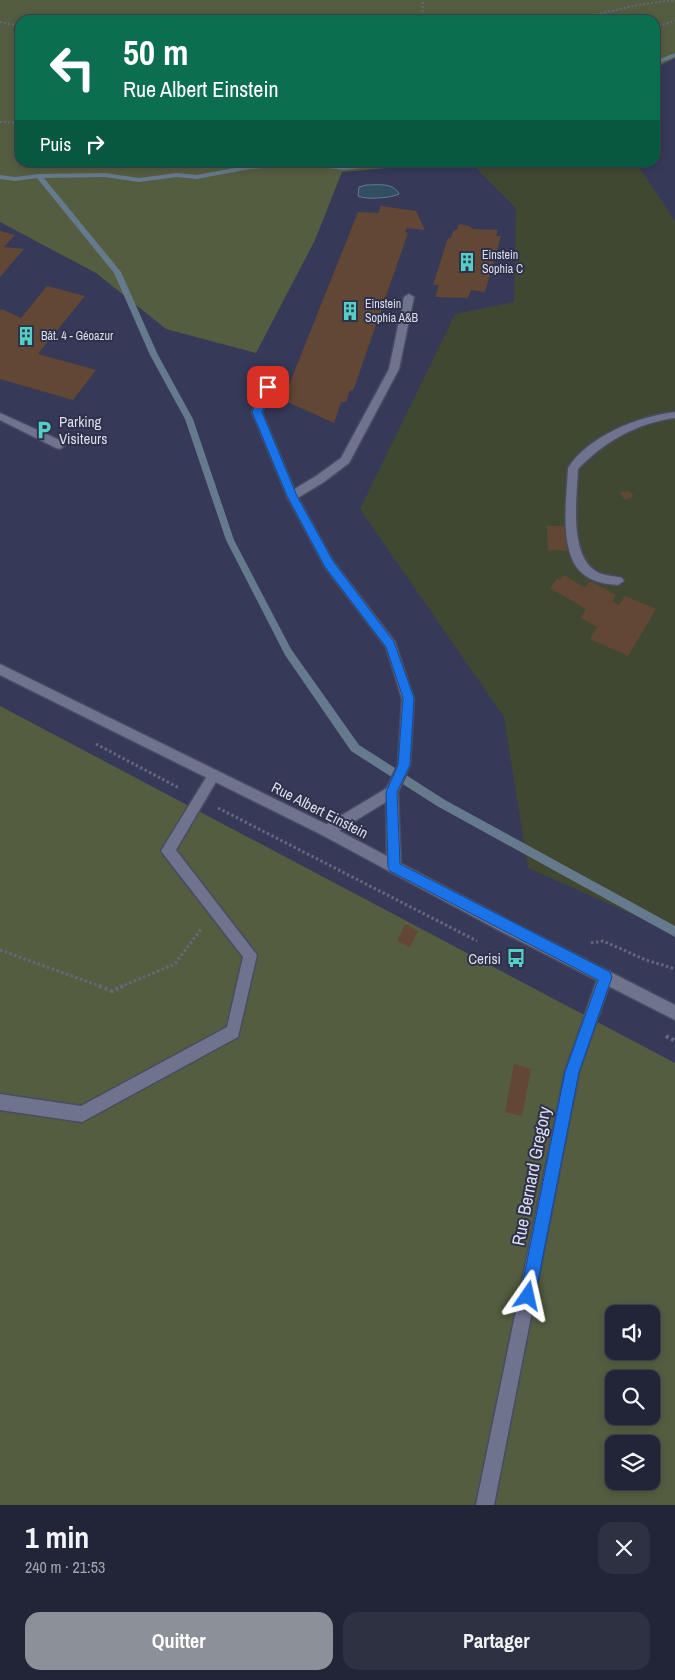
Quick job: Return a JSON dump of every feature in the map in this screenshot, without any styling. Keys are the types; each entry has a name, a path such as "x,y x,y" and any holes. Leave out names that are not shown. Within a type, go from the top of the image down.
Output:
{"street":[{"path":"292,496 345,460 394,369 409,297"},
{"path":"273,374 257,412 292,496 329,564 391,645 408,698 404,765 392,792 394,867"},
{"path":"618,581 594,576 579,564 572,540 573,468 585,454 611,438 658,416 675,415"},
{"path":"0,416 60,445"},
{"name":"Rue Albert Einstein","path":"0,669 327,831 675,1013"},
{"path":"0,1102 82,1114 233,1032 250,955 168,851 214,775"},
{"path":"327,831 392,792"},
{"name":"Rue Bernard Gregory","path":"485,1505 572,1072 605,977"}],"path":[{"path":"422,15 423,0"},
{"path":"594,15 637,5 675,0"},
{"path":"660,26 675,21"},
{"path":"0,22 15,25"},
{"path":"0,122 15,123"},
{"path":"89,740 482,943"},
{"path":"0,950 112,991 175,964 215,910"},
{"path":"588,943 603,942 646,960 675,969"},
{"path":"658,1032 675,1041"}],"shaded area":[{"path":"0,0 675,0 675,1505 0,1505"},
{"path":"366,185 389,186 399,194 378,198 358,196 359,187"}],"green space":[{"path":"0,0 675,0 675,58 660,66 660,15 15,15 15,167 399,167 342,172 315,240 256,353 166,329 96,273 0,222"},
{"path":"475,167 639,167 675,221 675,933 528,868 504,717 360,509 455,314 514,302 516,208"},
{"path":"0,706 675,1063 675,1505 0,1505"}],"building":[{"name":"Einstein Sophia A&B","path":"381,206 416,211 425,230 407,228 405,232 408,233 353,391 350,390 346,402 341,402 334,423 283,400 358,212 378,213"},
{"name":"Einstein Sophia C","path":"459,224 473,229 498,230 496,236 501,236 485,292 471,290 468,298 435,297 439,285 433,285 448,238 450,239"},
{"path":"0,231 15,235 4,247 24,249 0,277"},
{"name":"Bât. 4 - Géoazur","path":"47,286 85,296 38,354 96,370 73,400 0,379 0,311 2,309 21,318"},
{"path":"628,491 634,496 625,500 619,492"},
{"path":"547,526 566,526 567,551 548,550"},
{"path":"564,575 585,588 590,581 616,595 612,602 619,605 625,596 656,609 628,656 590,639 597,627 581,618 586,609 550,588 557,579 560,580"},
{"path":"405,924 418,931 410,947 397,941"},
{"path":"514,1064 531,1069 522,1116 505,1112"}],"waterway":[{"path":"660,61 675,55"},
{"path":"39,176 105,175 139,180 177,175 197,177 250,167"},
{"path":"335,167 355,167"},
{"path":"0,177 15,179 39,176"},
{"path":"39,176 117,272 154,355 189,419 230,540 288,652 355,748 441,803 675,932"}],"place":[{"name":"Einstein Sophia C","path":"467,262"},
{"name":"Einstein Sophia A&B","path":"350,311"},
{"name":"Bât. 4 - Géoazur","path":"26,336"},
{"name":"Parking Visiteurs","path":"44,430"},
{"name":"Cerisi","path":"516,958"}],"route":[{"path":"268,387 257,412 292,496 329,564 391,645 408,698 404,765 392,792 394,867 605,977 572,1072 528,1296"}]}
